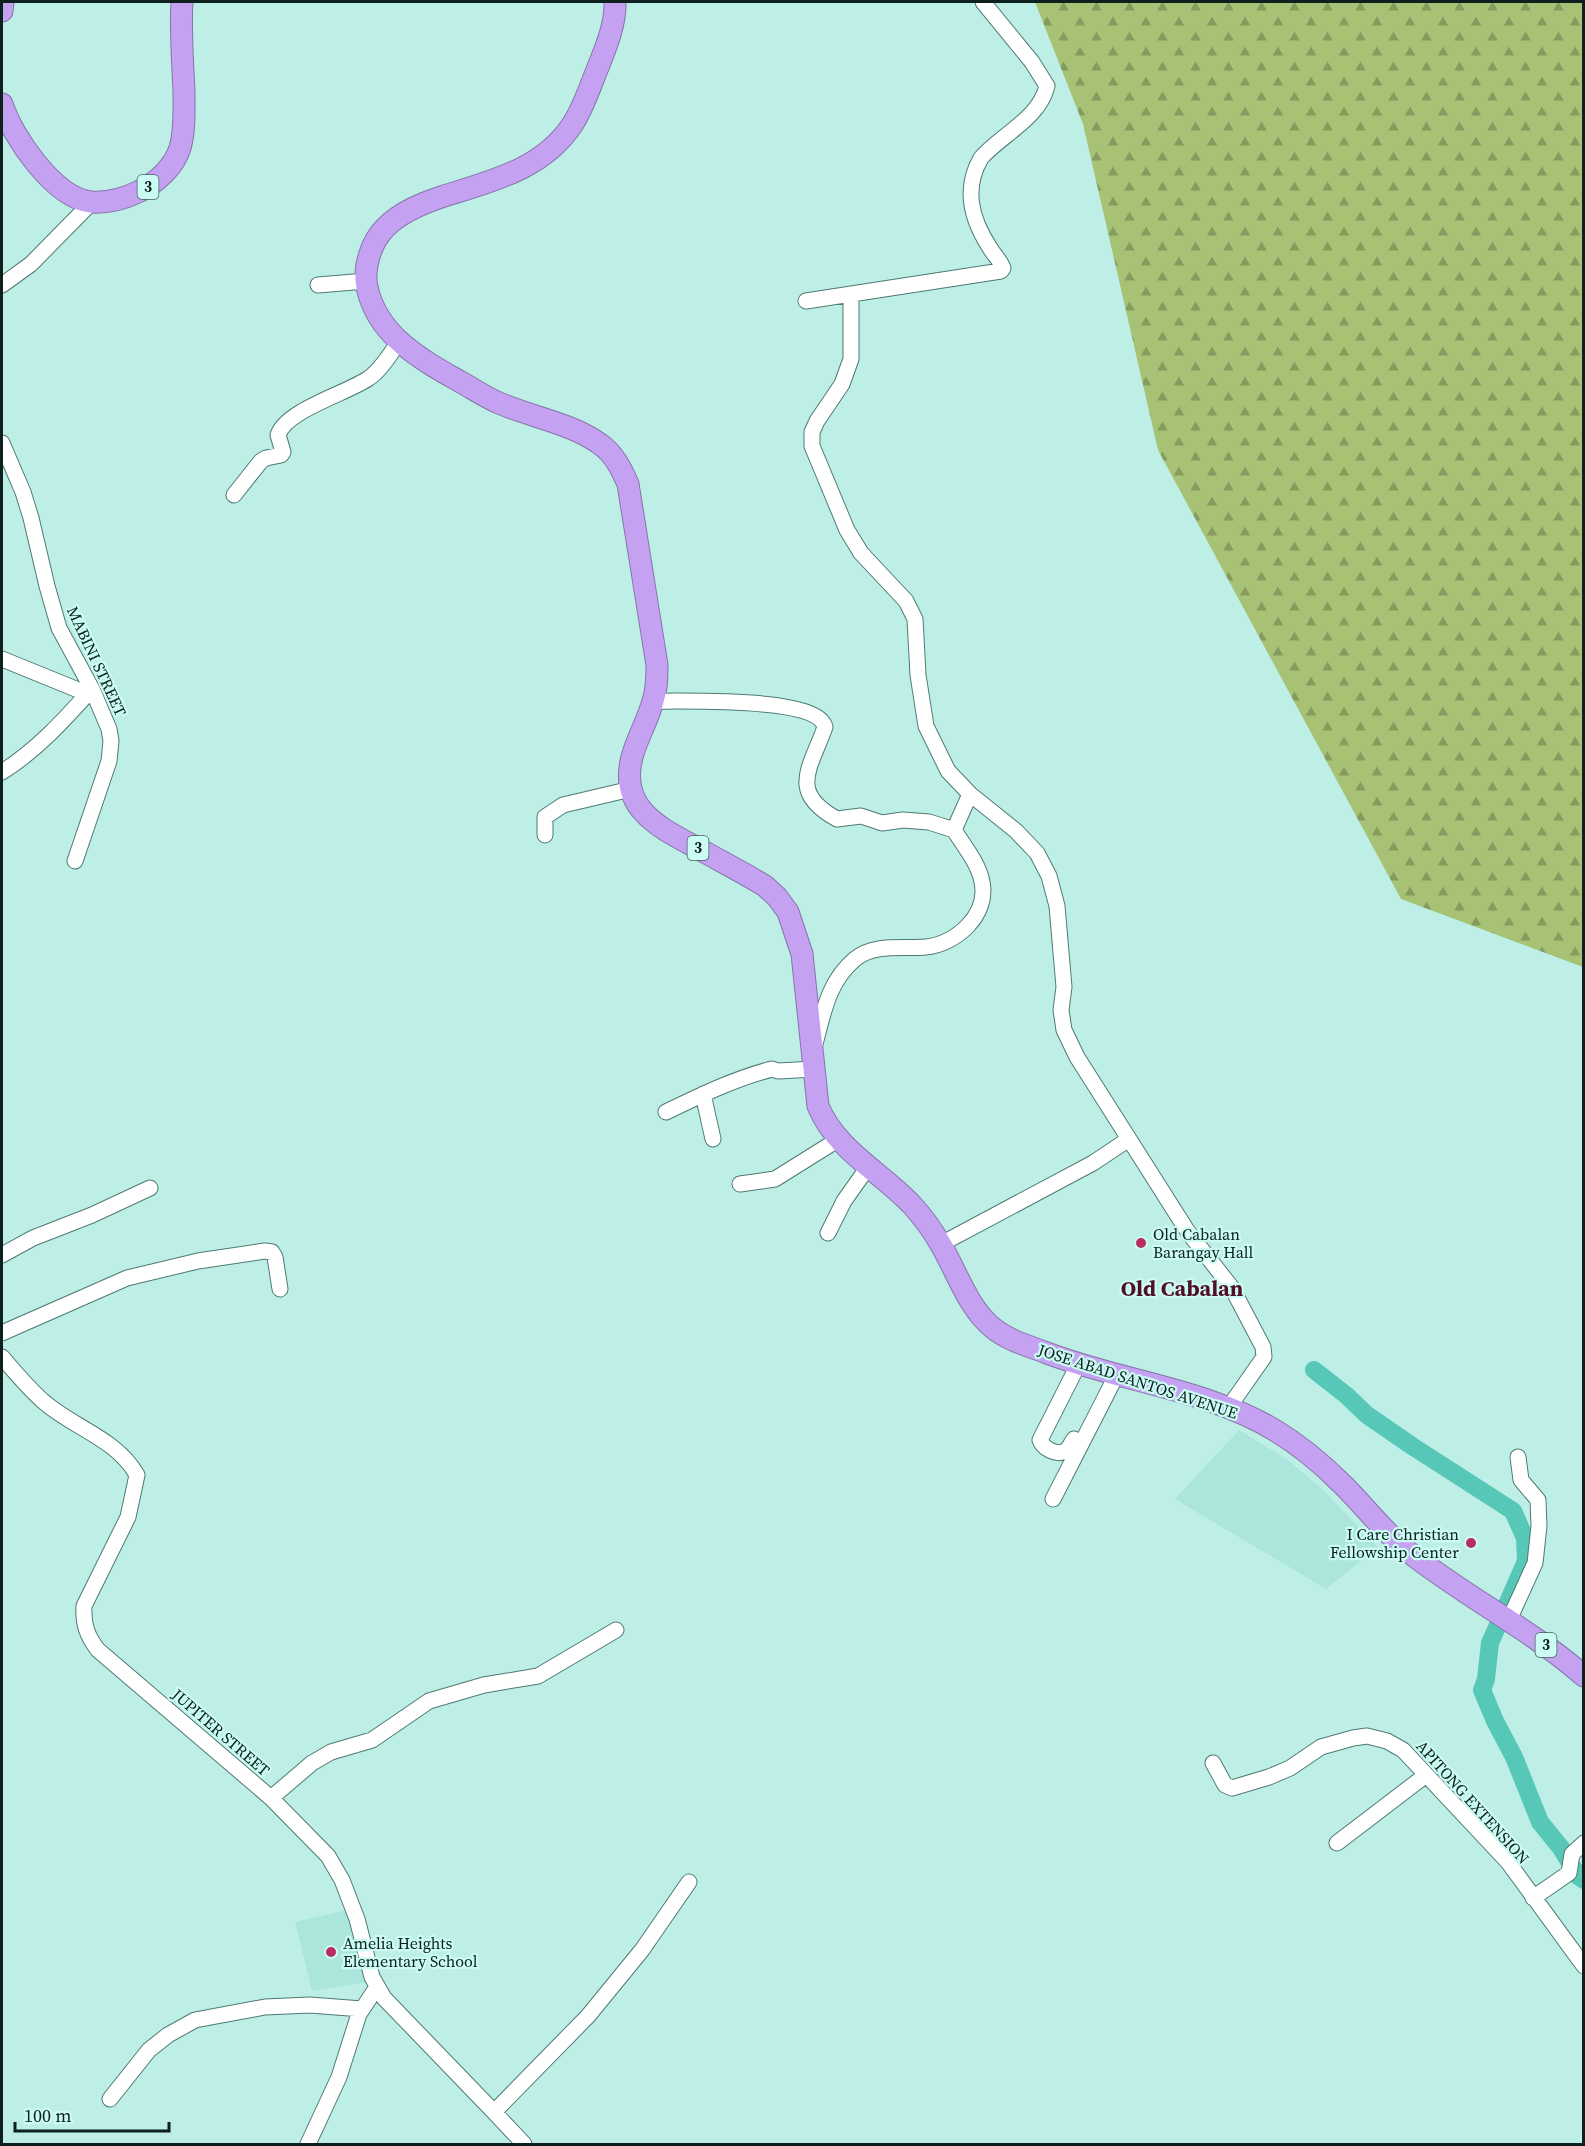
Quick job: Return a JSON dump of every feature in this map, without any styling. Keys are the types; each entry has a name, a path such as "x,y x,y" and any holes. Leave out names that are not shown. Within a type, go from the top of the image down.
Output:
{"highway":[{"path":"2,11 3,2"},
{"name":"3","path":"92,202 118,200 153,184 167,170 180,149 184,118 182,2"},
{"path":"615,2 613,25 600,62 573,124 560,141 543,157 509,175 434,200 398,218 384,229 375,244 367,265 366,281 369,299 386,329 420,360 497,403 572,429 598,443 612,454 619,464 628,484 657,665 657,682 653,701 632,758 631,789"},
{"path":"2,104 15,134 45,172 69,193 92,202"},
{"name":"JOSE ABAD SANTOS AVENUE","path":"631,789 638,807 651,821 765,886 788,912 802,954 818,1106 822,1116 839,1139 913,1206 941,1244 977,1310 992,1327 1008,1338 1078,1365 1229,1407 1276,1431 1309,1454 1343,1484 1397,1542 1546,1645 1584,1676"}],"street":[{"path":"806,301 981,276 998,273 1002,268 976,221 970,202 970,186 976,166 988,150 1038,107 1047,86 1032,62 983,2"},
{"path":"2,285 31,264 92,202"},
{"path":"318,285 366,281"},
{"path":"851,295 851,359 842,384 812,432 812,447 852,538 861,553 906,601 915,619 918,675 926,726 948,771 970,794 1016,831 1037,853 1049,876 1057,906 1064,987 1061,1010 1064,1030 1077,1057 1188,1232 1232,1288 1263,1347 1264,1357 1229,1407"},
{"path":"234,495 261,461 281,455 283,452 278,435 282,426 321,401 368,379 376,373 399,342"},
{"name":"MABINI STREET","path":"2,443 32,518 47,586 60,628 109,729 111,752 75,861"},
{"path":"2,659 90,691 42,742 2,772"},
{"path":"653,701 770,704 815,715 825,727 807,777 806,787 810,797 837,819 861,816 882,823 903,820 929,822 954,830 983,883 975,918 968,927 953,937 928,947 883,948 856,957 840,974 830,991 814,1059 778,1071 772,1069 727,1083 666,1112"},
{"path":"545,835 546,817 563,805 631,789"},
{"path":"954,830 970,794"},
{"path":"703,1094 713,1139"},
{"path":"741,1184 775,1179 839,1139"},
{"path":"941,1244 1094,1163 1129,1139"},
{"path":"828,1233 844,1201 868,1167"},
{"path":"2,1255 33,1238 92,1215 150,1188"},
{"path":"2,1333 127,1278 198,1261 265,1251 272,1252 275,1257 280,1289"},
{"name":"JUPITER STREET","path":"2,1357 43,1402 116,1449 129,1460 137,1475 128,1517 84,1606 83,1621 88,1638 98,1650 271,1798 328,1856 342,1880 357,1919 372,1977 384,1998 524,2145"},
{"path":"1074,1439 1069,1448 1059,1453 1046,1449 1040,1440 1078,1365"},
{"path":"1053,1499 1116,1376"},
{"path":"1508,1619 1535,1563 1539,1526 1538,1500 1521,1480 1518,1457"},
{"path":"271,1798 312,1763 331,1752 372,1740 429,1701 484,1685 538,1676 616,1630"},
{"name":"APITONG EXTENSION","path":"1213,1763 1225,1785 1232,1788 1290,1768 1321,1747 1367,1736 1387,1741 1403,1750 1508,1862 1584,1966"},
{"path":"1337,1843 1426,1775"},
{"path":"1533,1898 1563,1879 1571,1871 1578,1849"},
{"path":"495,2112 588,2016 642,1950 688,1882"},
{"path":"308,2145 339,2077 362,2009 377,1987"},
{"path":"110,2099 149,2050 168,2035 195,2020 265,2007 310,2005 362,2009"}],"shaded area":[{"path":"1239,1430 1288,1460 1322,1489 1378,1547 1326,1589 1175,1499"},
{"name":"Amelia Heights Elementary School","path":"348,1910 368,1982 312,1991 295,1922"}],"green space":[{"path":"1035,2 1583,2 1583,967 1401,899 1158,450 1083,124"}],"waterway":[{"path":"1314,1370 1367,1415 1513,1511 1525,1538 1526,1561 1490,1643 1486,1679 1482,1690 1514,1757 1540,1822 1561,1848 1578,1876 1584,1880"}],"place":[{"name":"Old Cabalan Barangay Hall","path":"1141,1243"},
{"name":"I Care Christian Fellowship Center","path":"1471,1543"},
{"name":"Amelia Heights Elementary School","path":"331,1952"}],"district":[{"name":"Old Cabalan","path":"1182,1288"}]}
